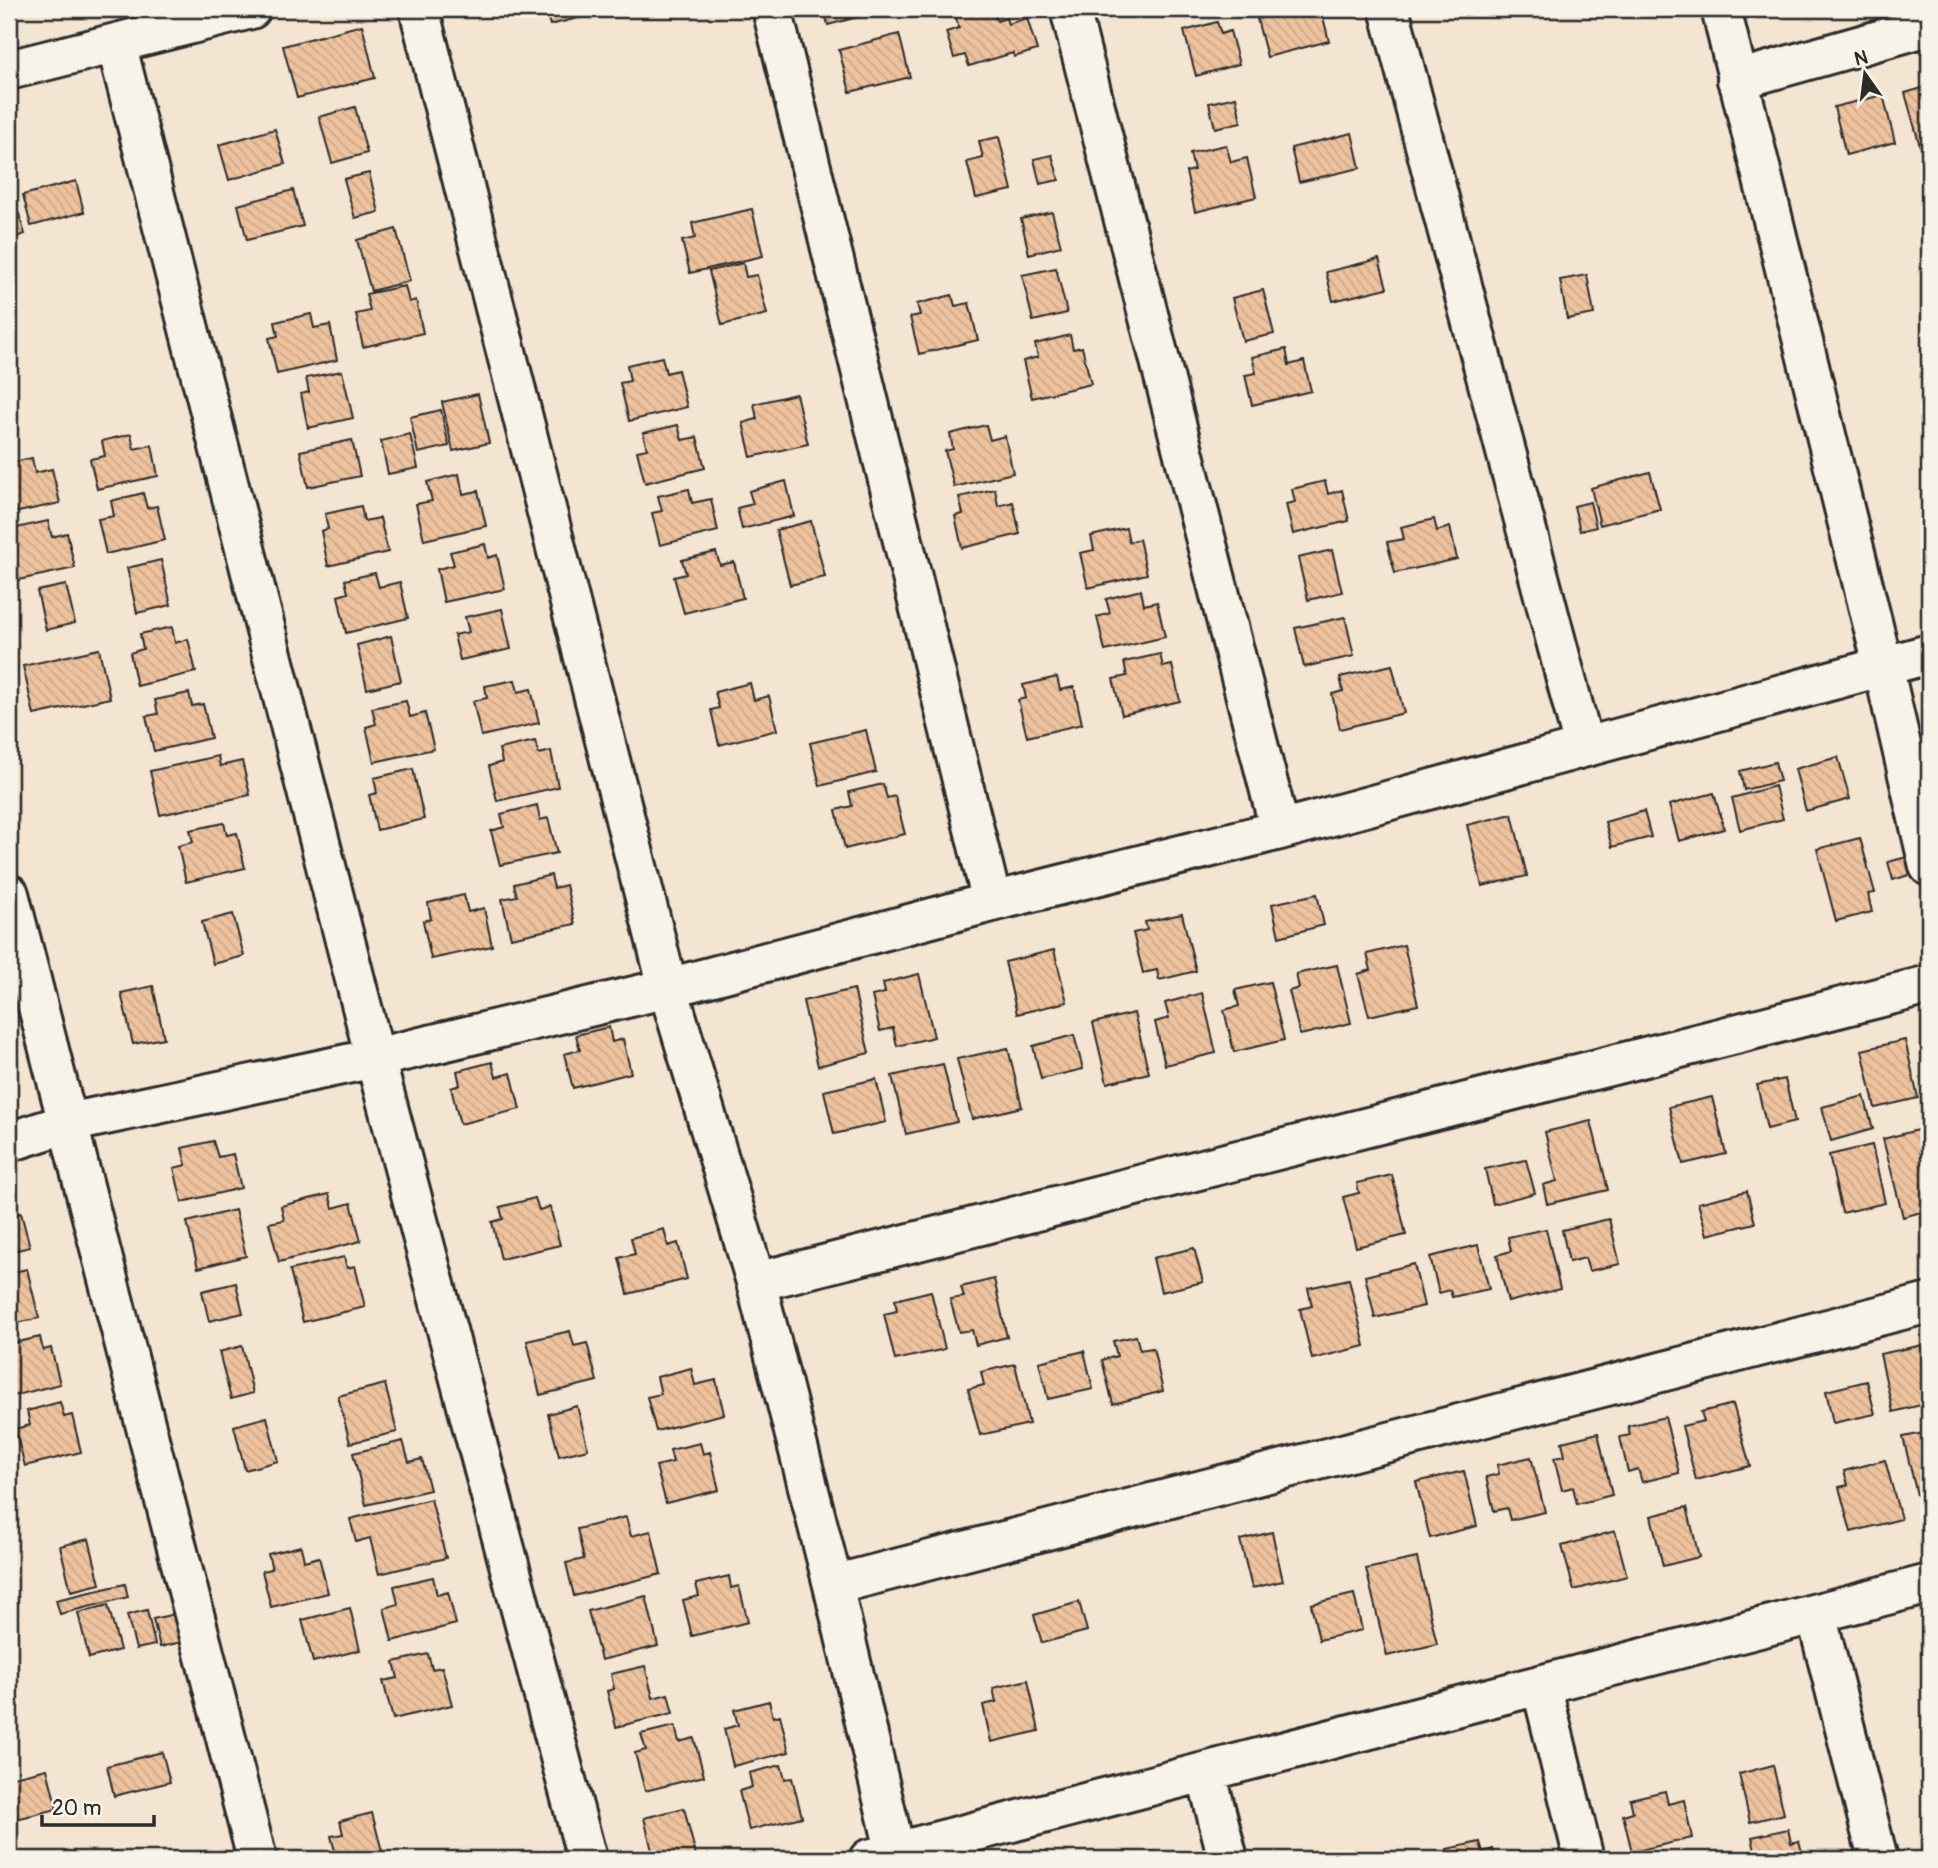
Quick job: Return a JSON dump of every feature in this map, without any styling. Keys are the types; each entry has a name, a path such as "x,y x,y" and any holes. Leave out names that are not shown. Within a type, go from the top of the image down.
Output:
{"street":[{"path":"9,70 251,9"},
{"path":"419,9 668,988 756,1282 833,1585 887,1857 1929,1584"},
{"path":"772,9 992,902"},
{"path":"1070,9 1280,830"},
{"path":"1389,9 1584,747"},
{"path":"1721,9 1883,666 1929,866"},
{"path":"1737,80 1929,26"},
{"path":"116,43 375,1058 587,1859"},
{"path":"9,1142 68,1123 375,1058 668,988 992,902 1280,830 1929,654"},
{"path":"9,894 257,1859"},
{"path":"756,1282 1929,985"},
{"path":"833,1585 1929,1303"},
{"path":"1816,1614 1878,1859"},
{"path":"1541,1685 1584,1859"},
{"path":"1206,1772 1228,1859"}],"building":[{"path":"545,9 597,9 598,13 550,25"},
{"path":"824,9 887,9 828,25"},
{"path":"978,9 993,9 997,21 1006,18 1008,24 1027,18 1037,50 1014,57 1013,53 969,66 965,55 954,58 946,32 959,28 955,15"},
{"path":"1269,9 1321,9 1329,41 1267,57 1257,19 1271,15"},
{"path":"1217,22 1221,34 1230,31 1239,64 1196,76 1184,31"},
{"path":"362,25 375,78 297,98 283,46"},
{"path":"899,34 910,77 850,92 839,50"},
{"path":"1929,86 1929,143 1920,146 1905,93"},
{"path":"1883,95 1895,142 1846,155 1834,107"},
{"path":"1236,97 1241,122 1215,128 1209,103"},
{"path":"355,107 367,153 332,163 319,117"},
{"path":"275,129 285,164 229,180 219,145"},
{"path":"1352,133 1360,168 1299,182 1291,148"},
{"path":"999,137 1012,190 976,198 967,162 983,158 979,141"},
{"path":"1226,145 1231,162 1247,158 1256,197 1195,212 1186,172 1194,170 1190,153"},
{"path":"1052,155 1059,180 1040,184 1034,159"},
{"path":"369,173 379,212 355,218 344,179"},
{"path":"76,181 84,212 31,226 23,195"},
{"path":"293,190 303,226 247,240 238,205"},
{"path":"752,209 763,256 690,273 682,241 695,238 692,223"},
{"path":"1052,212 1061,246 1029,254 1021,219"},
{"path":"19,214 25,234 10,239 9,217"},
{"path":"396,229 410,281 371,291 357,240"},
{"path":"1379,259 1387,288 1333,301 1326,272"},
{"path":"743,263 746,277 757,275 767,314 722,325 709,271"},
{"path":"1056,268 1067,313 1033,321 1022,275"},
{"path":"1587,275 1594,314 1567,319 1560,280"},
{"path":"405,286 409,302 416,300 423,333 363,347 356,314 370,311 366,294"},
{"path":"1263,290 1274,334 1243,341 1232,298"},
{"path":"952,295 955,306 969,303 978,340 919,354 910,317 920,315 917,304"},
{"path":"311,314 314,328 330,325 337,360 277,374 269,338 278,336 275,322"},
{"path":"1070,335 1073,349 1082,347 1091,384 1032,398 1023,361 1038,357 1035,344"},
{"path":"1286,349 1289,365 1304,361 1311,391 1252,405 1245,375 1256,373 1252,357"},
{"path":"662,357 666,373 678,370 687,407 629,421 620,383 630,381 627,365"},
{"path":"342,371 353,418 308,428 301,394 309,392 306,378"},
{"path":"478,394 489,443 453,451 442,402"},
{"path":"796,394 808,444 751,457 743,423 757,419 754,404"},
{"path":"441,410 449,446 418,453 410,417"},
{"path":"678,425 682,440 697,437 705,468 645,483 637,451 647,449 643,433"},
{"path":"986,425 990,440 1005,436 1013,473 954,487 945,451 953,449 950,434"},
{"path":"131,434 134,449 152,445 158,476 97,489 90,459 105,456 102,441"},
{"path":"410,434 418,468 388,474 381,441"},
{"path":"352,440 360,476 308,487 300,451"},
{"path":"32,458 35,473 52,469 60,503 9,514 9,463"},
{"path":"1650,472 1660,509 1600,525 1591,488"},
{"path":"459,474 463,494 478,491 486,526 424,540 416,504 432,501 427,482"},
{"path":"786,481 794,516 742,529 737,508 753,504 749,491"},
{"path":"1325,481 1328,494 1342,490 1349,521 1293,534 1286,504 1295,502 1292,489"},
{"path":"689,489 692,503 711,499 718,531 660,545 652,513 662,511 658,496"},
{"path":"995,489 998,506 1013,502 1020,534 962,548 955,516 963,514 959,497"},
{"path":"143,493 147,508 157,506 165,540 106,554 98,519 114,516 111,501"},
{"path":"1590,502 1596,527 1580,531 1574,506"},
{"path":"361,506 364,521 380,518 388,552 328,566 321,531 328,529 325,514"},
{"path":"1434,519 1437,531 1450,527 1457,559 1395,573 1387,542 1404,539 1401,527"},
{"path":"48,521 52,537 67,533 75,568 9,582 9,546 16,545 12,529"},
{"path":"811,521 825,577 790,585 776,530"},
{"path":"1126,528 1129,542 1139,539 1147,574 1088,588 1080,553 1094,550 1091,536"},
{"path":"485,544 488,558 497,555 505,589 444,602 437,569 454,565 450,552"},
{"path":"1332,550 1342,592 1308,600 1298,558"},
{"path":"716,552 720,565 734,562 743,598 684,613 674,577 686,574 682,560"},
{"path":"161,560 171,605 137,613 127,568"},
{"path":"375,573 379,587 400,582 408,618 346,633 338,596 348,593 345,580"},
{"path":"66,585 75,623 46,630 37,591"},
{"path":"1141,590 1144,605 1157,602 1165,637 1105,651 1097,617 1110,613 1106,599"},
{"path":"502,609 511,649 460,660 454,635 469,632 465,617"},
{"path":"1345,617 1354,656 1304,667 1295,628"},
{"path":"172,627 175,643 188,639 196,672 137,686 130,653 143,649 140,634"},
{"path":"391,636 401,681 367,689 357,645"},
{"path":"99,649 110,698 34,715 23,666"},
{"path":"1160,654 1163,667 1172,665 1180,701 1122,715 1113,679 1127,676 1124,662"},
{"path":"1392,665 1404,713 1340,729 1332,694 1343,691 1340,677"},
{"path":"1057,677 1060,690 1074,687 1082,724 1027,737 1018,700 1026,698 1023,685"},
{"path":"515,680 518,692 531,689 539,723 481,736 473,701 487,698 485,686"},
{"path":"750,683 754,700 769,696 777,730 719,745 711,710 719,708 715,692"},
{"path":"189,693 192,706 203,704 211,738 154,751 146,716 158,714 155,700"},
{"path":"406,701 410,717 425,713 434,749 374,762 366,727 376,724 372,708"},
{"path":"866,730 876,772 820,786 810,743"},
{"path":"535,741 539,754 551,751 558,787 497,801 489,766 502,762 499,749"},
{"path":"218,756 220,766 242,761 250,795 160,815 150,771"},
{"path":"1838,757 1850,799 1806,811 1795,769"},
{"path":"1775,762 1780,781 1744,790 1740,771"},
{"path":"413,769 424,819 377,830 369,795 377,793 374,778"},
{"path":"883,784 887,798 895,796 905,834 845,849 836,810 852,806 849,792"},
{"path":"1775,786 1783,819 1740,830 1732,798"},
{"path":"1714,793 1724,829 1679,841 1669,805"},
{"path":"537,805 540,820 548,818 557,853 500,865 491,831 504,827 501,814"},
{"path":"1644,811 1651,837 1612,847 1605,822"},
{"path":"1512,814 1527,876 1482,886 1467,825"},
{"path":"224,823 227,835 237,833 245,868 186,882 178,846 193,842 190,830"},
{"path":"1860,838 1875,893 1868,894 1872,912 1836,921 1817,849"},
{"path":"1907,857 1912,874 1893,880 1888,862"},
{"path":"551,875 554,888 566,885 575,924 511,938 502,899 517,896 514,884"},
{"path":"1317,894 1324,925 1279,937 1272,904"},
{"path":"464,895 468,912 484,908 492,946 431,959 423,921 431,919 428,903"},
{"path":"233,914 244,956 213,964 202,922"},
{"path":"1182,914 1196,971 1159,980 1157,970 1143,973 1133,933 1147,930 1145,922"},
{"path":"1404,945 1418,1005 1369,1016 1358,974 1371,970 1367,954"},
{"path":"1054,950 1067,1002 1017,1014 1005,962"},
{"path":"1337,965 1351,1023 1300,1035 1289,991 1299,988 1296,974"},
{"path":"919,974 934,1037 897,1046 893,1028 880,1031 872,996 885,993 883,983"},
{"path":"1270,982 1284,1040 1234,1052 1224,1010 1239,1006 1235,990"},
{"path":"153,986 164,1038 133,1044 121,993"},
{"path":"854,989 869,1053 818,1066 803,1001"},
{"path":"1202,993 1216,1053 1165,1065 1155,1022 1169,1018 1165,1003"},
{"path":"1134,1013 1149,1073 1107,1083 1093,1023"},
{"path":"609,1027 612,1042 623,1039 631,1073 573,1088 564,1054 580,1050 576,1035"},
{"path":"1074,1035 1083,1069 1041,1079 1033,1046"},
{"path":"1905,1040 1918,1098 1875,1108 1862,1050"},
{"path":"1008,1048 1022,1107 972,1119 957,1059"},
{"path":"492,1062 496,1077 511,1073 520,1109 460,1124 451,1088 460,1085 457,1071"},
{"path":"943,1064 957,1122 906,1134 892,1076"},
{"path":"876,1079 886,1122 834,1134 824,1091"},
{"path":"1785,1079 1795,1122 1767,1129 1757,1085"},
{"path":"1864,1096 1873,1129 1831,1141 1822,1107"},
{"path":"1712,1097 1726,1154 1683,1164 1669,1107"},
{"path":"1591,1121 1608,1190 1547,1204 1543,1185 1557,1181 1545,1132"},
{"path":"1929,1127 1929,1210 1903,1217 1883,1139"},
{"path":"213,1141 218,1157 233,1154 241,1188 182,1202 174,1168 186,1165 182,1148"},
{"path":"1872,1145 1885,1203 1842,1213 1829,1155"},
{"path":"1526,1160 1535,1193 1493,1204 1485,1169"},
{"path":"1392,1175 1406,1235 1356,1247 1343,1197 1359,1193 1357,1183"},
{"path":"1747,1191 1755,1223 1707,1235 1698,1203"},
{"path":"329,1194 333,1208 351,1203 361,1241 279,1262 269,1223 284,1220 281,1206"},
{"path":"535,1198 539,1210 550,1207 560,1245 501,1259 492,1222 503,1219 500,1207"},
{"path":"9,1206 11,1215 21,1213 30,1247 9,1252"},
{"path":"235,1210 246,1256 198,1268 187,1222"},
{"path":"1609,1219 1620,1264 1589,1271 1585,1258 1569,1262 1562,1230"},
{"path":"664,1229 668,1246 678,1243 687,1279 628,1294 619,1258 635,1254 631,1238"},
{"path":"1546,1229 1560,1289 1508,1302 1497,1255 1511,1251 1508,1237"},
{"path":"1478,1245 1489,1289 1452,1297 1450,1290 1439,1293 1430,1257"},
{"path":"1194,1248 1203,1282 1161,1292 1153,1258"},
{"path":"344,1257 347,1268 355,1266 365,1307 303,1322 290,1270"},
{"path":"1414,1264 1424,1306 1375,1318 1365,1276"},
{"path":"27,1269 39,1318 9,1325 9,1273"},
{"path":"994,1279 1007,1337 976,1345 972,1330 959,1332 950,1299 964,1297 961,1287"},
{"path":"1349,1279 1365,1346 1312,1359 1300,1309 1312,1306 1308,1288"},
{"path":"236,1283 243,1313 209,1321 202,1291"},
{"path":"931,1291 945,1349 895,1360 884,1314 897,1311 895,1300"},
{"path":"570,1331 574,1346 587,1343 597,1381 540,1395 527,1341"},
{"path":"1136,1336 1140,1350 1153,1348 1163,1391 1113,1404 1102,1360 1117,1356 1113,1341"},
{"path":"40,1337 43,1350 51,1348 60,1384 9,1397 9,1344"},
{"path":"1923,1345 1929,1371 1929,1403 1893,1412 1880,1354"},
{"path":"242,1346 253,1393 231,1399 219,1352"},
{"path":"1084,1351 1093,1389 1048,1399 1039,1362"},
{"path":"1015,1364 1029,1424 980,1435 968,1389 984,1385 981,1372"},
{"path":"691,1368 695,1385 716,1380 724,1414 656,1431 647,1397 661,1394 657,1377"},
{"path":"1867,1381 1875,1414 1833,1423 1826,1391"},
{"path":"385,1384 397,1432 350,1443 338,1396"},
{"path":"60,1402 64,1417 72,1415 81,1452 25,1466 15,1429 30,1425 27,1411"},
{"path":"1733,1404 1750,1466 1696,1480 1682,1426 1704,1421 1701,1412"},
{"path":"577,1406 588,1449 559,1456 548,1414"},
{"path":"267,1417 278,1461 245,1470 234,1426"},
{"path":"1665,1417 1679,1473 1642,1482 1638,1469 1628,1472 1620,1437 1630,1435 1628,1426"},
{"path":"1929,1432 1929,1492 1917,1495 1903,1437"},
{"path":"1598,1433 1612,1495 1577,1504 1573,1487 1562,1490 1554,1458 1565,1456 1562,1442"},
{"path":"403,1441 409,1462 422,1459 430,1490 366,1505 353,1453"},
{"path":"700,1443 703,1454 710,1452 719,1490 666,1503 656,1466 673,1462 670,1450"},
{"path":"1531,1457 1545,1512 1510,1520 1507,1508 1494,1511 1486,1477 1499,1474 1497,1465"},
{"path":"1885,1460 1901,1519 1851,1532 1839,1487 1848,1485 1844,1471"},
{"path":"1464,1471 1477,1526 1430,1538 1416,1482"},
{"path":"431,1499 446,1558 379,1574 370,1538 356,1542 350,1519"},
{"path":"1687,1507 1699,1557 1663,1566 1651,1516"},
{"path":"626,1517 631,1536 651,1531 661,1574 574,1596 566,1563 584,1559 577,1529"},
{"path":"1615,1531 1627,1576 1574,1590 1562,1546"},
{"path":"1272,1532 1283,1581 1252,1588 1240,1540"},
{"path":"89,1539 100,1584 71,1591 60,1546"},
{"path":"301,1546 304,1561 319,1557 328,1593 271,1607 262,1571 272,1569 268,1554"},
{"path":"1417,1558 1437,1644 1387,1656 1366,1569"},
{"path":"729,1576 731,1588 739,1586 748,1622 692,1636 683,1600 699,1596 696,1584"},
{"path":"433,1577 437,1595 448,1592 456,1624 392,1641 384,1608 398,1604 394,1586"},
{"path":"125,1584 128,1597 60,1614 56,1600"},
{"path":"1354,1594 1362,1630 1319,1640 1311,1604"},
{"path":"646,1596 658,1646 601,1660 588,1611"},
{"path":"1079,1602 1087,1631 1042,1643 1034,1615"},
{"path":"108,1605 120,1650 89,1658 78,1613"},
{"path":"350,1608 360,1650 313,1662 302,1620"},
{"path":"147,1610 155,1645 136,1649 127,1615"},
{"path":"179,1613 186,1641 160,1647 153,1619"},
{"path":"428,1654 432,1669 442,1667 452,1705 393,1719 383,1681 398,1678 394,1662"},
{"path":"645,1666 653,1698 668,1694 673,1713 616,1727 607,1691 614,1689 611,1674"},
{"path":"1028,1680 1039,1731 991,1742 983,1705 996,1702 993,1688"},
{"path":"769,1701 773,1717 780,1715 789,1752 733,1766 724,1729 738,1725 734,1710"},
{"path":"675,1726 679,1742 694,1738 704,1776 645,1791 635,1753 646,1750 641,1734"},
{"path":"162,1752 170,1782 114,1796 107,1766"},
{"path":"781,1765 785,1779 792,1778 802,1817 749,1830 739,1791 752,1787 749,1773"},
{"path":"1773,1765 1784,1814 1750,1822 1739,1774"},
{"path":"47,1769 57,1809 12,1820 9,1778"},
{"path":"1665,1791 1668,1804 1684,1800 1692,1838 1632,1852 1623,1815 1633,1812 1630,1799"},
{"path":"684,1808 696,1856 684,1859 654,1859 644,1818"},
{"path":"372,1813 384,1859 337,1859 331,1836 343,1834 340,1821"},
{"path":"1788,1829 1791,1843 1799,1841 1804,1859 1742,1859 1741,1855 1755,1851 1752,1837"},
{"path":"1480,1842 1483,1852 1493,1849 1495,1859 1450,1859 1447,1849"},
{"path":"1689,1854 1690,1859 1666,1859"}]}
